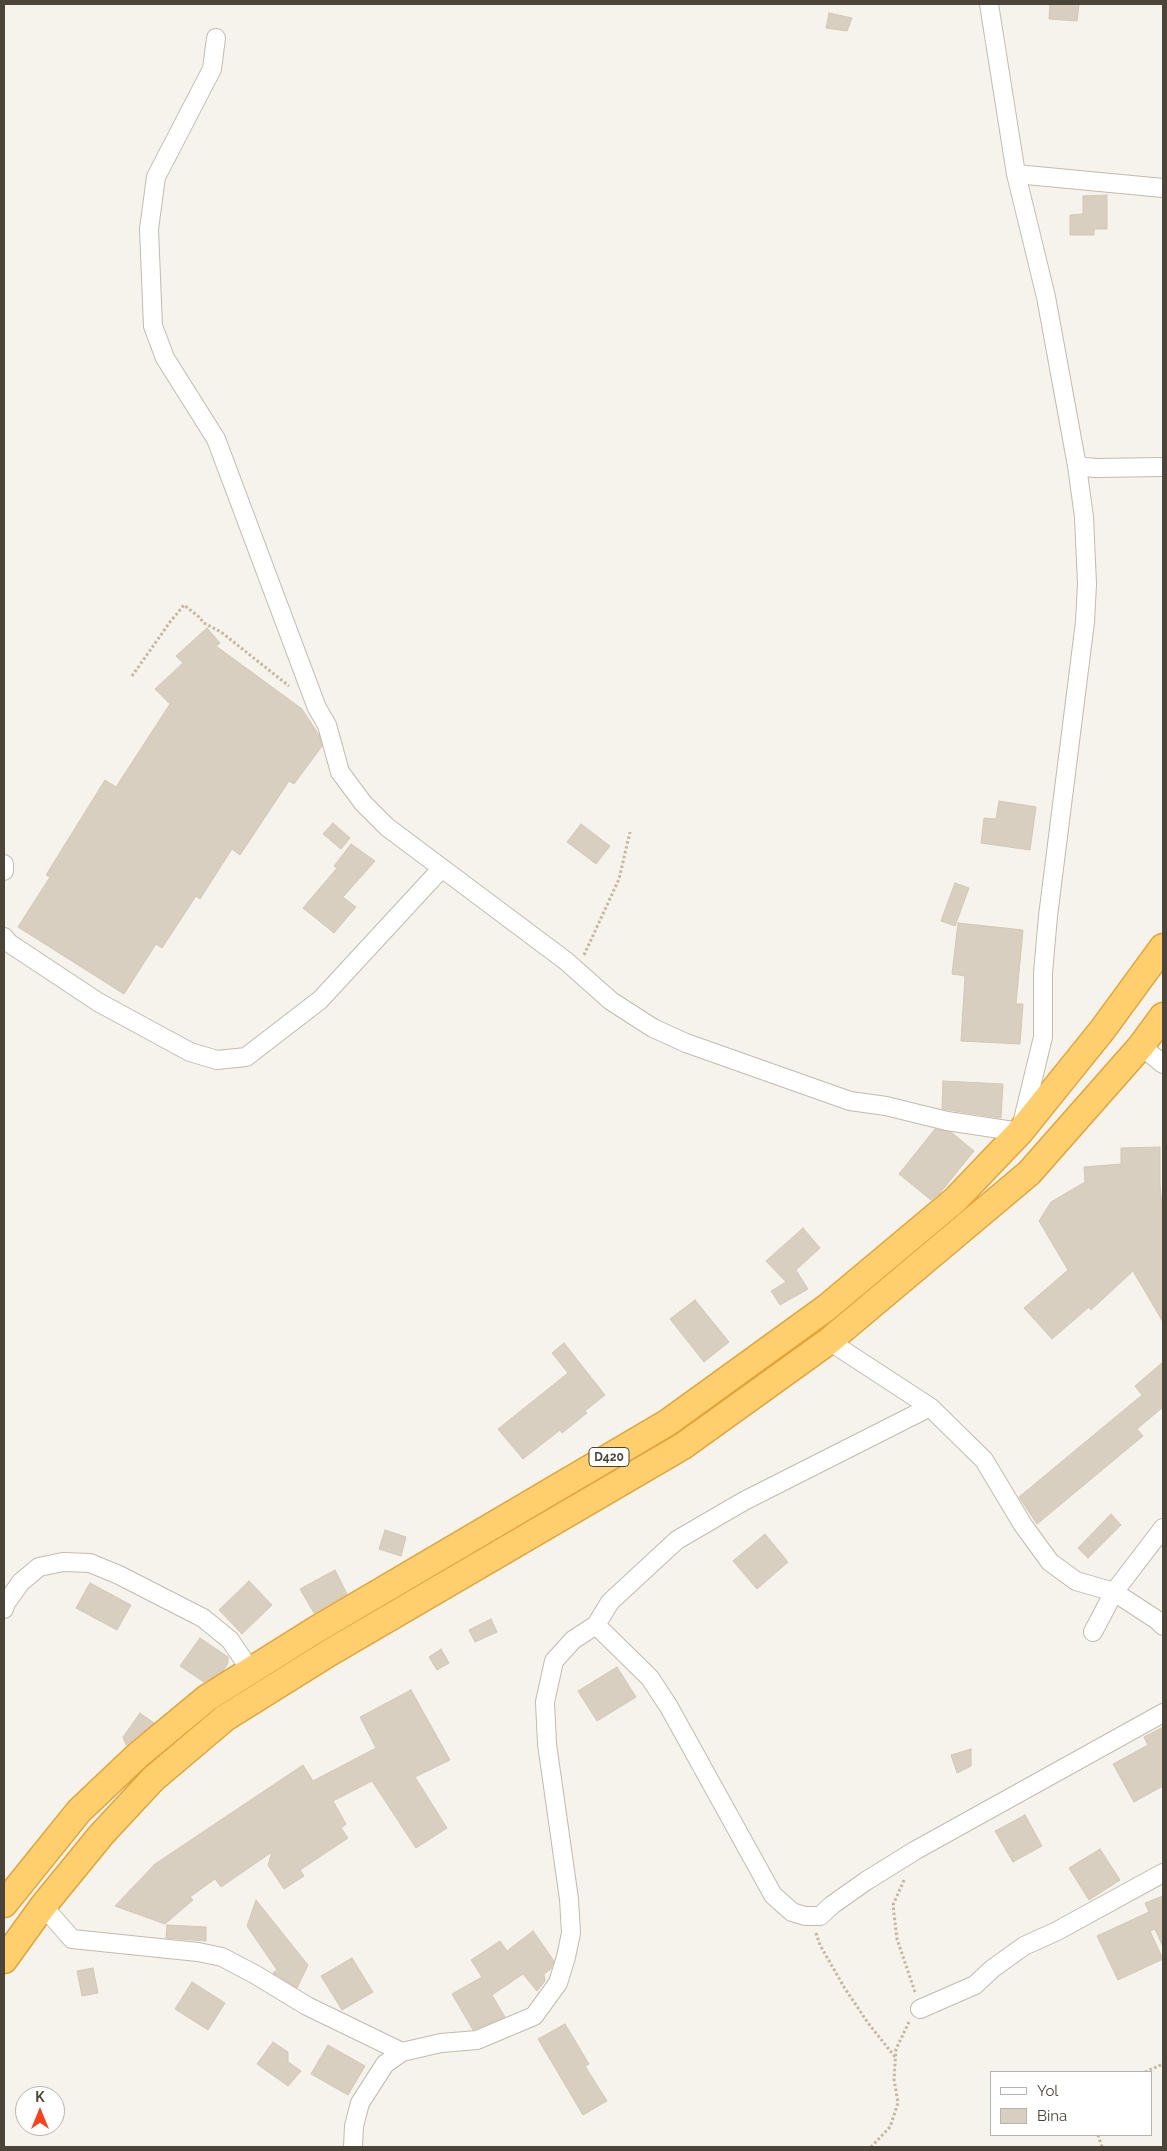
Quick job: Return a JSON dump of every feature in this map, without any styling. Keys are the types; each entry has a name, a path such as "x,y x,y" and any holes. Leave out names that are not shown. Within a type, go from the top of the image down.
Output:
{"highway":[{"name":"D420","path":"4,1904 79,1811 137,1756 207,1698 317,1629 667,1423 826,1308 955,1200 1020,1132 1103,1029 1163,947"},
{"name":"D420","path":"4,1960 43,1906 101,1835 153,1779 225,1718 329,1653 683,1446 829,1341 1029,1173 1141,1046 1163,1016"}],"street":[{"path":"216,38 212,69 156,177 149,229 153,326 165,358 216,439 316,708 327,725 340,772 363,803 387,826 578,971 611,1000 653,1028 686,1043 850,1101 886,1106 946,1121 1020,1132 1043,1037 1043,973 1048,916 1086,622 1087,584 1084,517 1077,466 1046,297 1016,174 989,4"},
{"path":"1016,174 1163,188"},
{"path":"1077,466 1095,468 1163,467"},
{"path":"4,937 9,943 98,1002 190,1052 217,1060 246,1057 320,1000 442,868"},
{"path":"1141,1046 1163,1064"},
{"path":"829,1341 930,1407 984,1460 1023,1525 1050,1562 1076,1581 1114,1592 1157,1620 1163,1626"},
{"path":"353,2147 354,2126 360,2103 384,2064 402,2052 441,2043 477,2040 534,2016 558,1983 571,1933 569,1899 547,1744 545,1702 554,1662 573,1640 596,1624 610,1602 677,1540 744,1501 930,1407"},
{"path":"1093,1632 1114,1592 1163,1528"},
{"path":"4,1609 6,1603 21,1582 39,1567 63,1562 90,1563 119,1575 203,1618 230,1640 250,1671"},
{"path":"596,1624 650,1678 669,1707 773,1895 792,1912 810,1916 820,1916 866,1881 916,1850 1163,1713"},
{"path":"920,2009 974,1985 992,1969 1024,1946 1057,1931 1163,1873"},
{"path":"43,1906 72,1939 198,1952 222,1957 307,2006 402,2052"}],"path":[{"path":"132,676 184,605 199,617 204,624 220,632 316,708"},
{"path":"578,971 618,879 630,832"},
{"path":"871,2147 890,2127 898,2103 894,2079 897,2044 908,2023 920,2009 897,1939 892,1905 902,1882 908,1877"},
{"path":"810,1916 820,1945 844,1987 868,2023 896,2057"},
{"path":"1147,2071 1163,2064"}],"building":[{"path":"1050,4 1079,4 1077,21 1049,19"},
{"path":"829,13 852,18 847,31 826,28"},
{"path":"1107,195 1107,229 1094,229 1094,235 1070,235 1070,215 1083,214 1083,196"},
{"path":"207,628 220,643 216,646 302,709 319,735 322,746 294,784 289,781 240,855 232,849 200,899 196,896 162,948 156,944 124,994 18,927 50,877 46,875 105,780 116,787 170,704 155,689 183,663 176,656"},
{"path":"999,801 1036,807 1030,850 981,843 984,818 996,819"},
{"path":"333,823 350,838 341,849 323,834"},
{"path":"581,824 610,846 596,864 567,842"},
{"path":"351,844 375,861 343,897 356,907 334,933 303,908 337,868 334,866"},
{"path":"955,883 969,888 955,926 941,921"},
{"path":"958,923 1023,930 1016,1004 1023,1004 1020,1044 961,1041 965,976 952,974"},
{"path":"943,1081 1003,1084 1001,1118 942,1109"},
{"path":"935,1129 951,1132 974,1151 940,1193 931,1200 899,1174"},
{"path":"1160,1147 1160,1185 1163,1216 1163,1322 1133,1271 1091,1310 1089,1307 1052,1339 1024,1308 1068,1270 1039,1221 1051,1202 1085,1182 1084,1167 1121,1164 1121,1148"},
{"path":"803,1228 820,1248 796,1270 808,1289 780,1305 771,1291 786,1282 766,1261"},
{"path":"695,1300 729,1342 704,1362 670,1319"},
{"path":"564,1343 605,1395 585,1411 587,1413 562,1433 560,1430 523,1459 498,1429 568,1373 552,1353"},
{"path":"1163,1362 1163,1407 1137,1429 1143,1436 1037,1524 1019,1497 1142,1395 1135,1386"},
{"path":"1111,1514 1121,1525 1088,1558 1078,1548"},
{"path":"385,1530 406,1537 401,1556 379,1549"},
{"path":"765,1534 788,1562 757,1589 733,1561"},
{"path":"335,1570 347,1594 314,1613 300,1589"},
{"path":"249,1581 272,1605 242,1634 219,1610"},
{"path":"90,1583 131,1605 117,1630 76,1608"},
{"path":"491,1619 497,1632 475,1642 469,1630"},
{"path":"200,1638 228,1657 228,1663 223,1671 204,1682 180,1666"},
{"path":"441,1649 449,1663 437,1670 429,1657"},
{"path":"617,1667 636,1697 597,1721 578,1691"},
{"path":"411,1690 450,1760 415,1777 447,1828 416,1848 372,1781 333,1801 346,1824 341,1828 348,1838 300,1870 304,1876 284,1889 268,1865 272,1852 221,1887 215,1879 190,1897 193,1900 165,1924 115,1906 155,1864 303,1765 313,1781 376,1748 360,1717"},
{"path":"140,1713 154,1723 126,1745 123,1737"},
{"path":"1163,1727 1163,1786 1134,1802 1113,1764 1148,1745 1144,1737"},
{"path":"971,1749 971,1766 957,1773 951,1755"},
{"path":"1025,1815 1042,1846 1013,1862 995,1831"},
{"path":"1100,1849 1120,1880 1089,1900 1069,1868"},
{"path":"1163,1896 1163,1947 1155,1929 1150,1931 1163,1959 1118,1980 1097,1936 1149,1912 1145,1903"},
{"path":"256,1900 308,1965 297,1988 273,1973 277,1970 247,1926"},
{"path":"167,1925 206,1927 206,1941 166,1938"},
{"path":"533,1931 554,1961 551,1969 544,1974 545,1981 537,1991 523,1974 492,1995 505,2017 473,2030 452,1994 482,1977 471,1960 500,1941 507,1951"},
{"path":"352,1958 373,1992 342,2010 321,1976"},
{"path":"93,1968 98,1993 82,1996 77,1971"},
{"path":"192,1982 225,2003 208,2030 175,2009"},
{"path":"565,2024 589,2064 585,2066 607,2101 583,2115 538,2039"},
{"path":"273,2042 288,2052 288,2062 301,2071 288,2086 257,2064"},
{"path":"328,2045 365,2066 348,2095 311,2074"}]}
